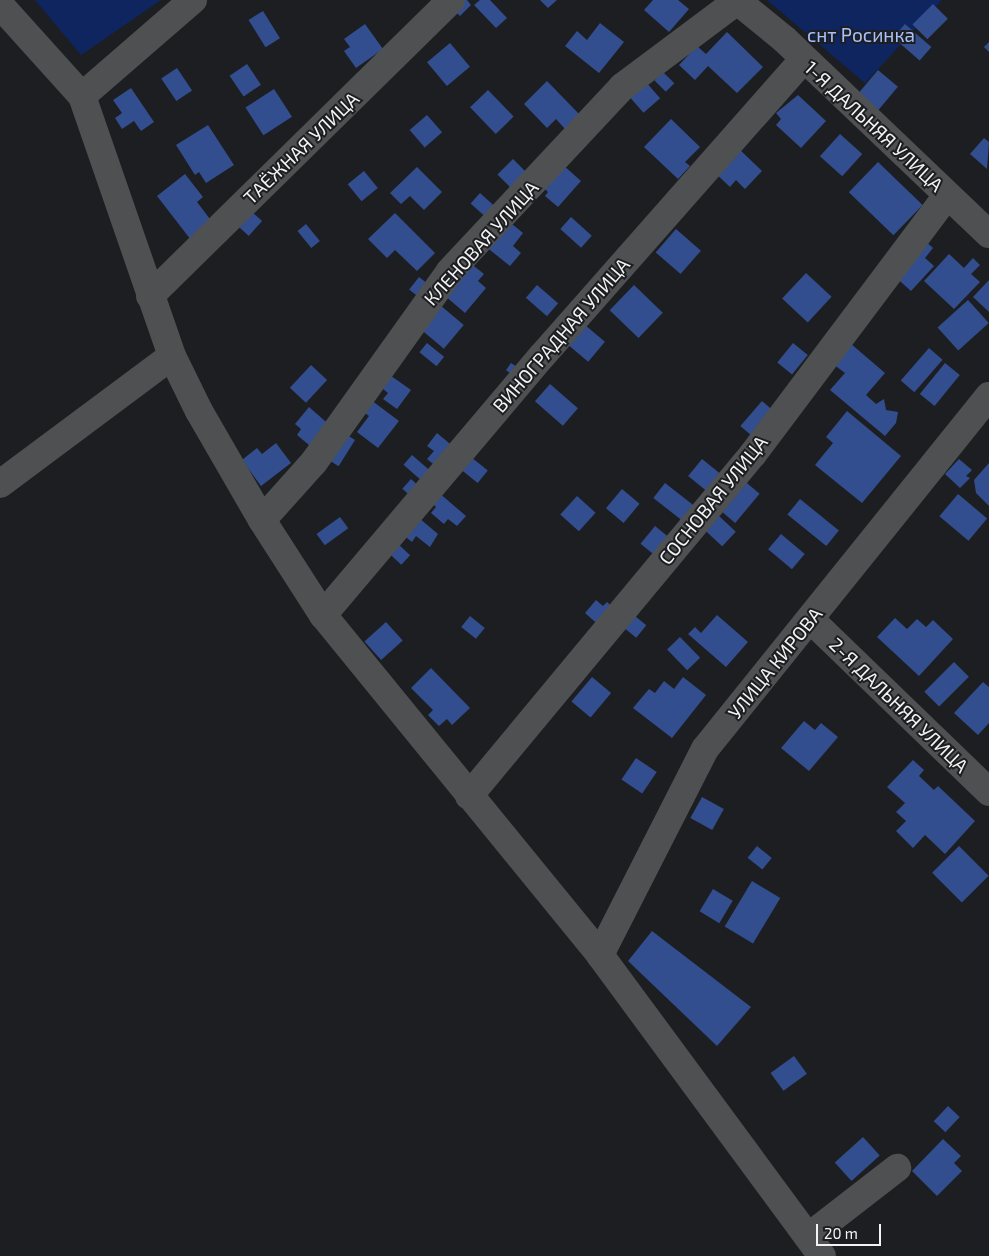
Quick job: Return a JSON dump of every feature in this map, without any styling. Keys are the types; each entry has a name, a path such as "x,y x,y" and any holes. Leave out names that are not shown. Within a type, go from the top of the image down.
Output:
{"street":[{"path":"82,96 193,0"},
{"name":"ТАЁЖНАЯ УЛИЦА","path":"150,296 451,0"},
{"name":"1-Я ДАЛЬНЯЯ УЛИЦА","path":"737,0 804,59 989,234"},
{"name":"КЛЕНОВАЯ УЛИЦА","path":"262,520 314,462 450,271 622,87 737,0"},
{"path":"0,5 82,96 172,356 199,411 262,520 323,614 600,955 815,1247 897,1168"},
{"name":"ВИНОГРАДНАЯ УЛИЦА","path":"323,614 542,356 804,59"},
{"name":"СОСНОВАЯ УЛИЦА","path":"469,796 753,454 947,196"},
{"path":"0,484 172,356"},
{"name":"УЛИЦА КИРОВА","path":"600,955 705,749 989,396"},
{"name":"2-Я ДАЛЬНЯЯ УЛИЦА","path":"810,618 989,792"}],"green space":[{"path":"35,0 161,0 81,55"},
{"name":"снт Росинка","path":"767,0 942,0 865,83"}],"building":[{"path":"456,0 467,0 471,5 460,16 450,6"},
{"path":"480,0 490,0 507,18 496,28 474,5"},
{"path":"540,0 557,0 548,8"},
{"path":"653,0 678,0 689,9 669,32 644,10"},
{"path":"933,4 948,19 927,39 912,25"},
{"path":"263,11 280,38 266,47 249,20"},
{"path":"600,23 624,42 599,73 565,46 577,31 587,40"},
{"path":"365,24 383,49 356,68 344,51 350,47 344,39"},
{"path":"905,24 931,47 920,61 893,38"},
{"path":"727,32 763,67 737,93 708,66 695,80 679,65 697,46 706,54"},
{"path":"989,42 989,52 984,47"},
{"path":"450,43 470,67 447,86 427,62"},
{"path":"247,64 261,85 244,96 230,76"},
{"path":"177,68 192,90 176,101 161,79"},
{"path":"878,70 898,87 876,113 856,96"},
{"path":"663,72 674,83 666,92 655,80"},
{"path":"547,81 580,115 565,129 556,119 547,128 524,104"},
{"path":"645,81 660,98 643,113 628,95"},
{"path":"131,88 154,122 141,131 134,121 122,129 115,118 122,113 113,100"},
{"path":"274,89 292,117 263,135 245,108"},
{"path":"488,90 514,117 496,134 470,107"},
{"path":"798,95 826,121 801,148 776,125 781,119 776,113"},
{"path":"427,115 442,132 425,147 410,130"},
{"path":"671,119 700,147 685,162 690,166 678,179 644,147"},
{"path":"208,125 234,165 206,183 199,172 195,175 176,145"},
{"path":"840,134 862,154 842,176 820,156"},
{"path":"984,138 989,142 987,169 970,154"},
{"path":"736,146 762,171 745,189 736,180 730,187 713,171"},
{"path":"513,159 530,176 514,192 497,175"},
{"path":"878,162 923,205 893,235 849,192"},
{"path":"563,165 581,181 558,207 545,196 548,192 543,187"},
{"path":"417,167 442,192 424,210 410,196 401,204 390,193"},
{"path":"364,171 378,188 362,201 348,184"},
{"path":"185,174 203,197 197,202 213,223 191,240 157,196"},
{"path":"480,193 499,210 489,220 471,203"},
{"path":"251,211 262,221 249,236 238,226"},
{"path":"395,213 435,253 417,271 395,250 387,258 368,239"},
{"path":"571,217 592,236 581,248 560,229"},
{"path":"507,220 523,233 513,246 521,253 510,266 485,246"},
{"path":"306,224 320,241 311,248 297,231"},
{"path":"676,229 701,251 681,274 656,252"},
{"path":"924,240 933,248 925,258 934,266 911,291 893,275"},
{"path":"949,254 964,268 973,258 980,265 971,274 980,282 954,309 924,281"},
{"path":"470,263 484,274 478,281 486,288 465,313 444,295"},
{"path":"806,273 832,297 808,322 782,299"},
{"path":"419,277 432,287 422,299 409,290"},
{"path":"989,280 989,312 973,297"},
{"path":"537,285 558,303 547,316 526,298"},
{"path":"634,285 663,313 638,338 610,310"},
{"path":"968,300 989,323 958,350 938,327"},
{"path":"440,305 464,325 444,349 420,329"},
{"path":"585,325 605,342 588,362 568,345"},
{"path":"427,343 444,357 437,366 419,352"},
{"path":"793,343 808,355 792,374 777,362"},
{"path":"850,343 885,373 866,395 876,404 884,399 886,410 898,412 896,423 885,436 830,390 845,373 833,364"},
{"path":"929,348 943,360 914,392 901,380"},
{"path":"511,363 522,370 516,378 506,370"},
{"path":"945,363 960,375 935,406 920,394"},
{"path":"311,365 327,380 306,403 290,388"},
{"path":"387,373 411,390 397,409 383,399 388,393 378,385"},
{"path":"550,384 578,408 563,426 535,401"},
{"path":"367,397 399,421 378,448 357,432 369,416 358,408"},
{"path":"762,401 777,414 755,439 740,426"},
{"path":"309,407 333,428 315,450 297,435 301,429 295,424"},
{"path":"847,411 901,456 862,503 815,465 833,443 826,437"},
{"path":"344,433 355,440 339,466 328,459"},
{"path":"437,433 455,448 438,468 427,459 434,451 427,446"},
{"path":"276,443 291,463 261,486 242,460 257,448 262,454"},
{"path":"466,453 488,471 478,483 456,465"},
{"path":"412,455 433,473 425,483 403,465"},
{"path":"702,459 724,477 710,494 688,476"},
{"path":"959,459 972,470 966,476 970,478 960,488 945,474"},
{"path":"989,463 989,506 976,493 974,480"},
{"path":"411,479 422,489 413,499 402,489"},
{"path":"742,479 760,494 735,523 718,508"},
{"path":"665,483 696,507 684,522 653,498"},
{"path":"622,489 640,504 624,523 606,508"},
{"path":"438,492 466,516 457,526 448,519 444,524 431,513 436,507 430,501"},
{"path":"958,494 987,518 968,541 939,516"},
{"path":"577,496 596,513 579,531 560,515"},
{"path":"800,499 839,530 826,546 787,515"},
{"path":"719,516 736,532 722,546 705,531"},
{"path":"340,517 348,528 325,545 317,534"},
{"path":"419,518 438,534 430,547 416,536 412,542 403,535"},
{"path":"655,526 671,539 657,557 641,544"},
{"path":"781,534 805,554 792,569 768,549"},
{"path":"397,543 410,555 401,565 388,553"},
{"path":"596,600 603,606 607,602 616,610 601,627 585,613"},
{"path":"630,612 646,625 636,638 620,624"},
{"path":"717,615 748,642 726,667 688,634 695,627 701,633"},
{"path":"470,616 485,628 476,639 461,627"},
{"path":"895,618 907,629 917,619 926,627 933,620 953,639 919,676 877,637"},
{"path":"386,622 403,641 381,660 364,641"},
{"path":"680,637 700,658 687,670 667,650"},
{"path":"954,662 969,677 939,707 924,692"},
{"path":"431,668 470,708 452,725 447,719 439,726 428,715 433,710 411,688"},
{"path":"592,677 611,693 591,718 571,702"},
{"path":"683,677 706,695 672,738 633,708 649,689 655,693 664,681 674,689"},
{"path":"983,682 989,687 989,723 978,735 954,713"},
{"path":"804,721 815,730 821,723 838,737 809,771 781,748"},
{"path":"636,758 657,772 642,794 621,780"},
{"path":"913,760 924,770 919,776 934,790 938,786 975,821 945,854 925,835 913,848 896,831 906,821 896,812 905,803 887,787"},
{"path":"702,797 724,809 712,830 690,818"},
{"path":"757,846 772,858 762,870 748,858"},
{"path":"959,846 989,876 962,903 932,873"},
{"path":"752,881 780,898 753,943 725,926"},
{"path":"713,889 733,901 719,923 700,911"},
{"path":"652,931 751,1007 717,1046 628,961"},
{"path":"794,1056 807,1074 783,1091 771,1073"},
{"path":"948,1106 960,1117 945,1132 934,1121"},
{"path":"863,1137 880,1156 851,1181 835,1162"},
{"path":"943,1139 961,1156 954,1163 962,1171 937,1196 912,1171"}]}
